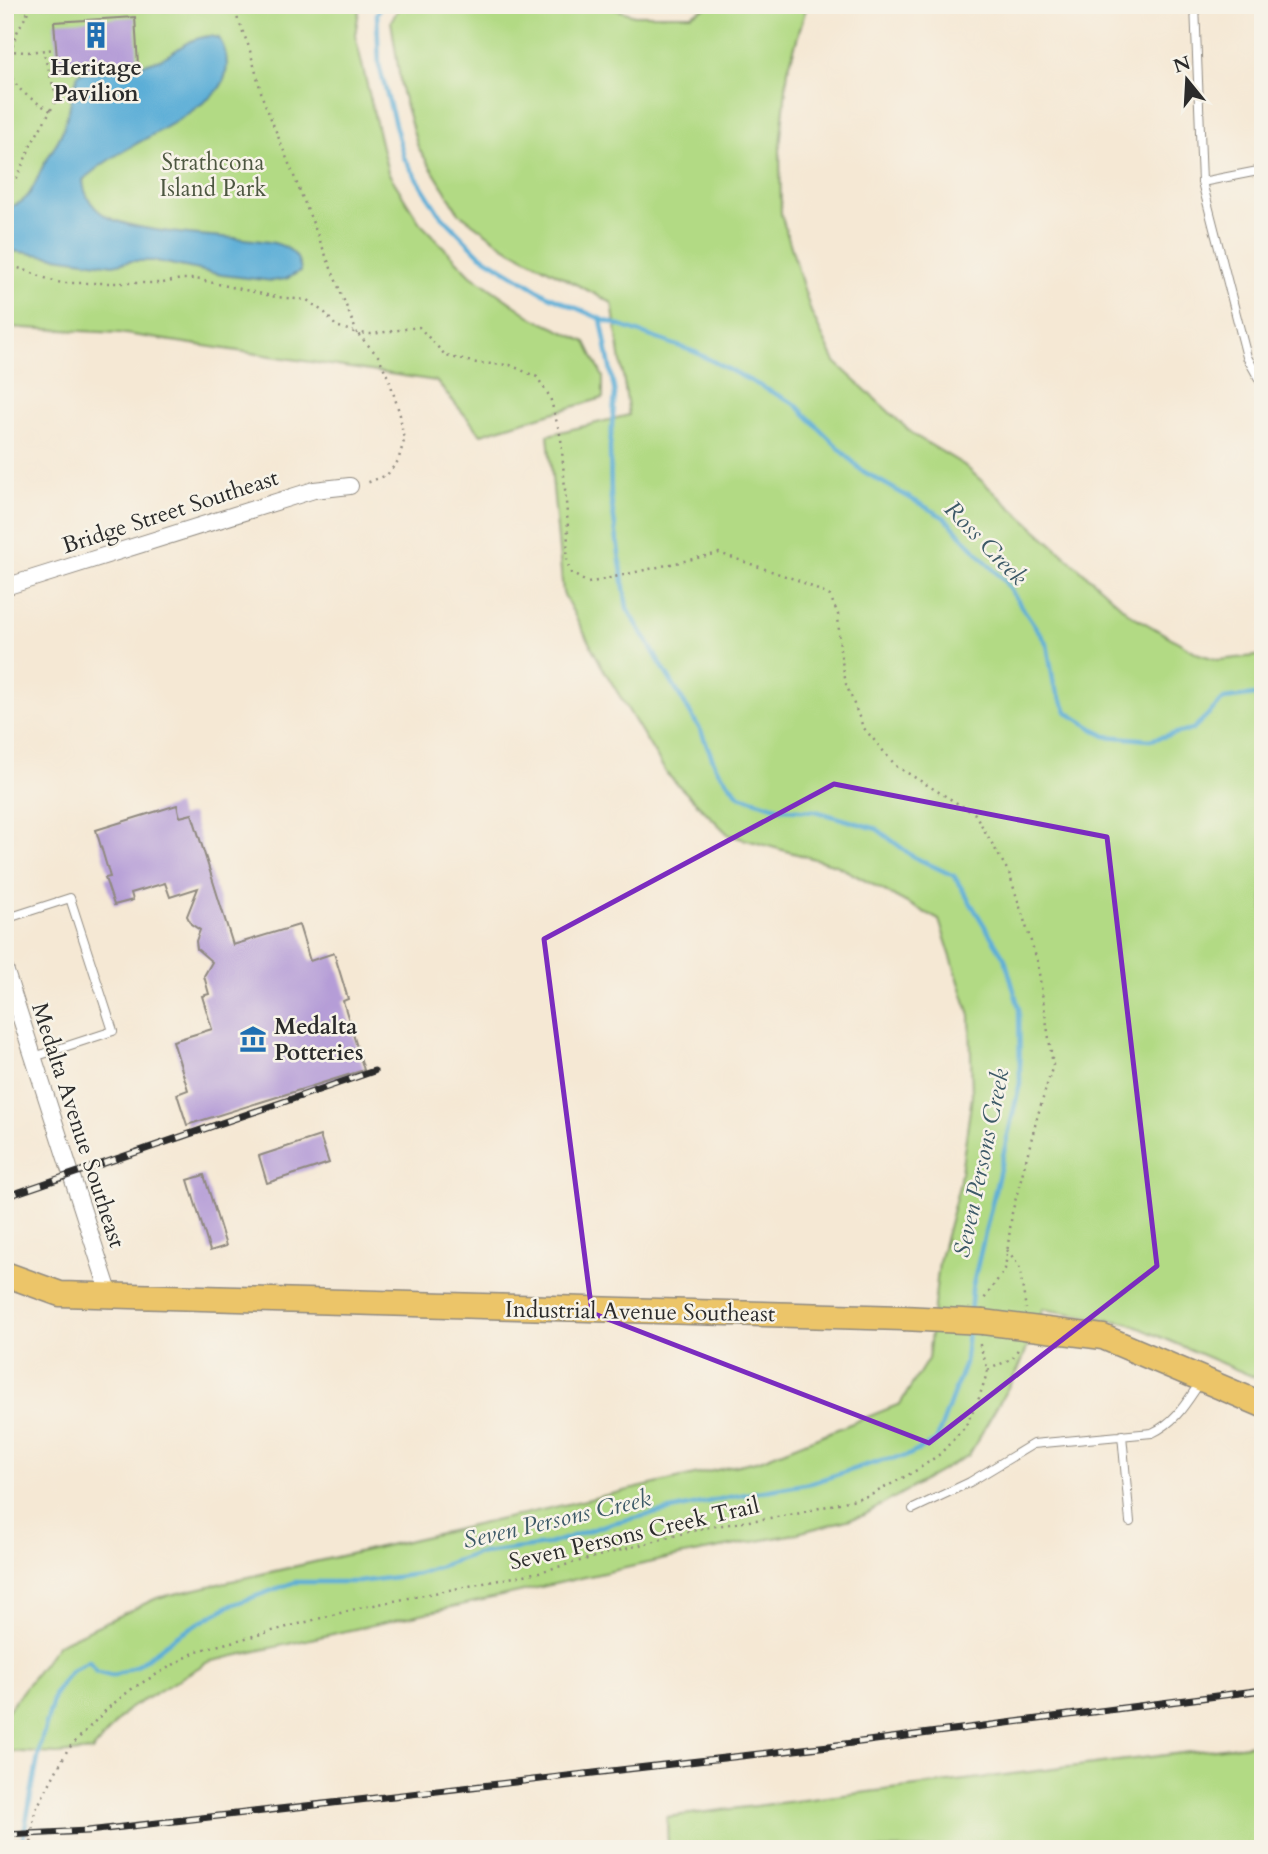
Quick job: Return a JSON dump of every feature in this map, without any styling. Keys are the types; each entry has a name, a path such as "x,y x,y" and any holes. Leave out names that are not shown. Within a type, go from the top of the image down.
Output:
{"main road":[{"name":"Industrial Avenue Southeast","path":"5,1274 60,1294 981,1321 1103,1337 1263,1405"}],"street":[{"name":"Bridge Street Southeast","path":"5,587 314,490 350,486"},
{"name":"Medalta Avenue Southeast","path":"5,969 110,1295"}],"lane":[{"path":"1195,5 1202,182 1247,357 1263,386"},
{"path":"1202,182 1263,170"},
{"path":"5,919 70,898 113,1031 34,1057"},
{"path":"913,1509 970,1482 1034,1444 1152,1433 1178,1416 1202,1379"},
{"path":"1122,1436 1130,1522"}],"path":[{"path":"29,5 27,18 7,51 5,63 10,78 26,97 51,112"},
{"path":"232,5 249,47 263,99 357,333 379,357 400,415 404,441 398,461 387,475 362,485 350,486"},
{"path":"7,51 55,49"},
{"path":"5,187 16,180 32,143 57,99 43,51"},
{"path":"5,265 62,283 163,283 181,279 231,286 276,297 307,300 325,313 336,326 357,333 371,334 419,327 446,356 477,363 510,365 537,377 550,397 561,438 568,527 567,562 571,573 588,583 719,552 800,581 830,596 838,614 840,650 846,684 863,727 896,766 975,814 1009,873 1037,960 1054,1065 1012,1213 1005,1269 981,1321"},
{"name":"Seven Persons Creek Trail","path":"36,1849 32,1841 36,1811 68,1749 108,1708 133,1688 197,1651 359,1608 539,1572 703,1528 796,1514 870,1495 917,1470 940,1454 965,1427 979,1398 988,1370 981,1321"}],"highlighted area":[{"path":"834,784 1107,837 1157,1266 929,1443 592,1313 544,939"}],"green space":[{"name":"Strathcona Island Park","path":"5,5 360,5 355,35 388,172 420,223 471,275 533,318 586,342 603,377 603,398 481,434 436,381 119,333 5,327"},
{"path":"401,5 603,5 634,15 691,15 710,5 807,5 788,70 780,147 781,214 811,312 835,362 914,435 964,465 1130,614 1199,654 1219,660 1263,655 1263,1381 1128,1323 1043,1309 1018,1370 969,1455 862,1516 790,1535 679,1556 208,1662 127,1710 92,1751 57,1754 5,1751 5,1714 58,1644 157,1598 760,1460 900,1404 928,1359 939,1262 959,1186 972,1096 970,1016 939,920 836,865 729,835 667,774 601,665 563,593 548,435 629,415 612,303 505,247 459,213 418,147 402,93 391,21"},
{"path":"1263,1743 1263,1849 668,1849 667,1817"}],"water":[{"path":"210,36 219,38 225,50 225,77 219,89 180,119 95,169 83,180 86,192 91,203 100,212 123,223 176,233 263,241 282,246 296,256 301,271 286,279 272,281 222,275 156,261 132,261 113,265 5,250 5,207 20,203 34,187 62,132 78,74 141,65 167,56 188,42"}],"building":[{"name":"Heritage Pavilion","path":"135,17 138,65 58,70 54,22"},
{"name":"Medalta Potteries","path":"177,805 180,817 192,814 233,945 299,925 310,961 334,953 348,999 343,1001 364,1070 187,1125 177,1094 188,1090 173,1041 212,1029 202,996 209,994 204,976 212,962 197,949 196,941 200,930 191,924 187,916 198,888 170,897 165,883 131,893 133,900 114,905 105,878 110,877 96,830"},
{"path":"320,1136 329,1163 267,1183 259,1156"},
{"path":"204,1175 226,1246 210,1251 188,1180"}],"waterway":[{"name":"Ross Creek","path":"381,5 377,14 379,65 404,158 438,212 479,254 545,294 601,319 695,352 795,404 861,470 945,518 1005,582 1047,644 1054,685 1068,713 1105,736 1150,740 1193,729 1224,699 1263,694"},
{"name":"Seven Persons Creek","path":"601,319 615,394 610,446 611,499 627,608 701,731 717,769 739,795 783,809 815,811 877,829 912,856 954,876 1005,959 1019,1008 1020,1083 972,1289 970,1314"},
{"name":"Seven Persons Creek","path":"21,1849 41,1742 55,1693 70,1672 89,1661 97,1672 112,1676 137,1666 176,1636 229,1606 295,1582 359,1582 418,1574 475,1554 546,1545 612,1523 730,1497 811,1483 882,1460 907,1456 936,1441 965,1363 968,1329"}],"railway":[{"path":"5,1197 374,1071"},
{"path":"5,1835 88,1831 829,1746 1263,1690"}],"place":[{"name":"Heritage Pavilion","path":"96,35"},
{"name":"Medalta Potteries","path":"253,1039"}]}
